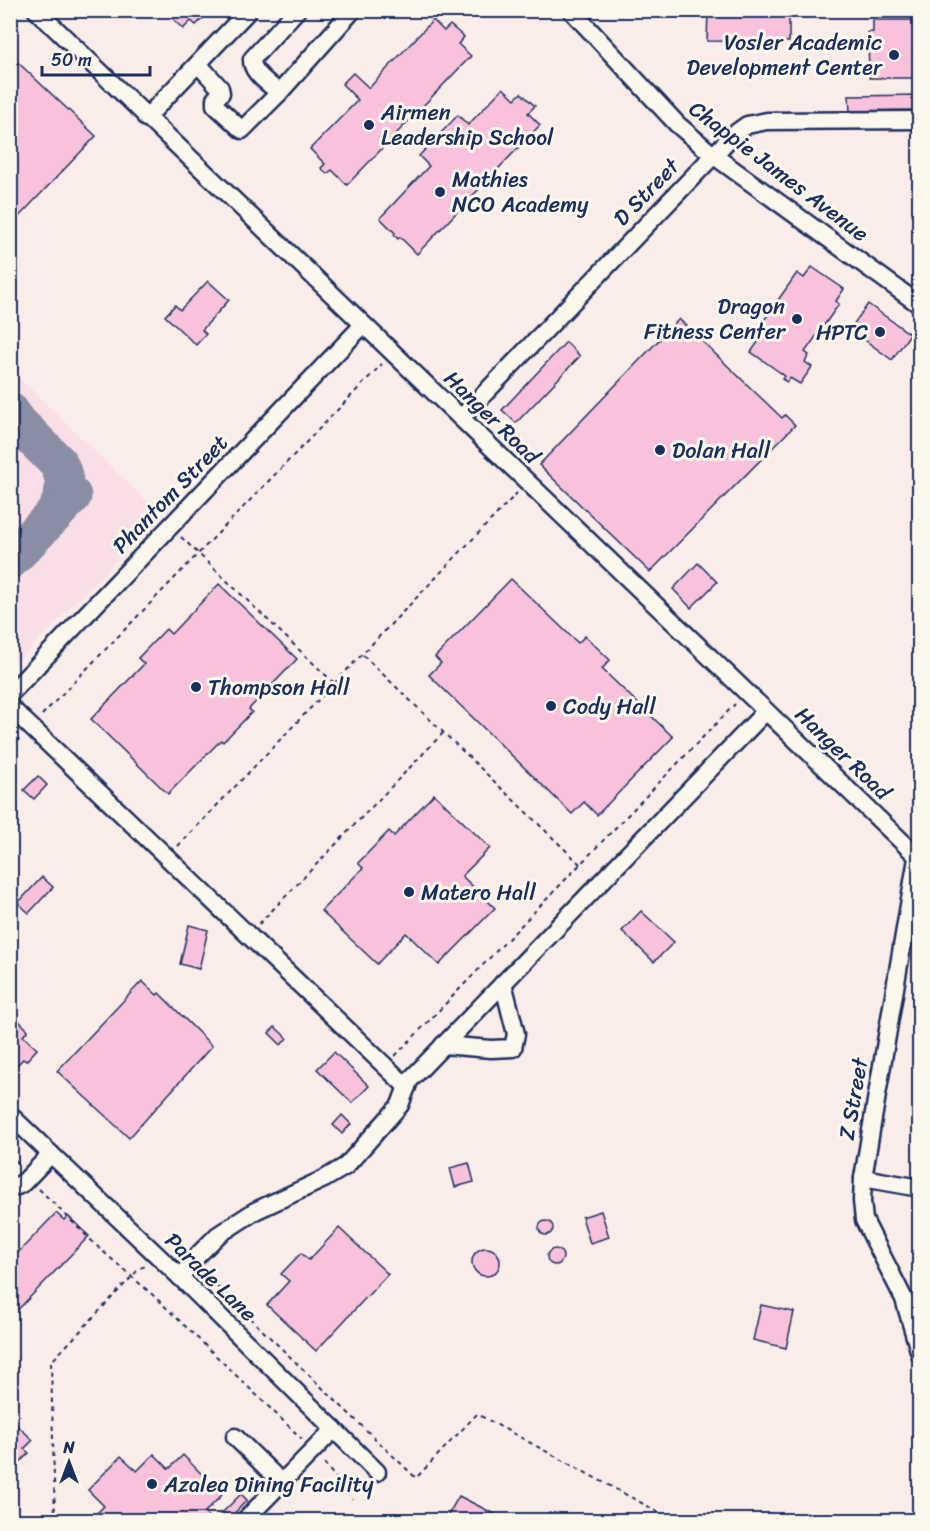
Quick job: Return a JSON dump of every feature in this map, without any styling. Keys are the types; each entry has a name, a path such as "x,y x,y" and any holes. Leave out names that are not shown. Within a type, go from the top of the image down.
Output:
{"street":[{"name":"Hanger Road","path":"36,10 766,711 918,849"},
{"path":"146,118 249,10"},
{"path":"279,93 254,70 251,65 252,59 297,10"},
{"path":"198,64 220,88 221,93 215,99 215,105 242,130 279,93 353,10"},
{"name":"Chappie James Avenue","path":"571,10 677,124 713,155 920,305"},
{"path":"591,10 591,34"},
{"name":"D Street","path":"461,418 733,135 747,126 767,121 920,120"},
{"name":"Phantom Street","path":"10,694 363,325"},
{"path":"10,706 407,1087"},
{"path":"180,1277 218,1235 255,1211 324,1179 346,1166 400,1105 409,1081 766,711"},
{"name":"Z Street","path":"918,849 863,1178 864,1220 904,1299 920,1354"},
{"path":"443,1045 491,1049 513,1048 516,1034 503,983"},
{"name":"Parade Lane","path":"10,1115 180,1277 377,1472"},
{"path":"10,1185 17,1185 28,1178 51,1154"},
{"path":"863,1178 920,1188"},
{"path":"245,1521 334,1429"},
{"path":"235,1437 282,1483"}],"path":[{"path":"10,748 392,353"},
{"path":"167,857 528,482"},
{"path":"171,526 335,684"},
{"path":"363,655 581,865"},
{"path":"385,1066 735,704"},
{"path":"248,934 444,732"},
{"path":"10,1153 28,1178 99,1248 154,1296 313,1449 352,1499"}],"shaded area":[{"path":"10,369 161,515 11,668 10,668"}],"building":[{"path":"164,10 203,10 207,14 196,25 191,21 183,29"},
{"path":"708,10 789,10 789,42 707,41"},
{"name":"Airmen Leadership School","path":"433,20 444,31 450,25 464,37 458,44 471,56 347,185 332,170 327,174 321,168 325,164 310,149 358,100 342,84 353,73 369,88"},
{"name":"Vosler Academic Development Center","path":"873,20 920,20 920,78 869,78 868,32 873,32"},
{"path":"10,55 96,136 10,226"},
{"name":"Mathies NCO Academy","path":"503,88 515,99 521,93 535,106 528,113 540,125 417,254 400,237 398,239 380,218 429,166 419,156 458,115 468,125"},
{"path":"920,95 920,110 850,111 849,96"},
{"name":"Dragon Fitness Center","path":"812,267 844,289 836,301 839,304 805,352 809,355 805,362 812,367 800,384 790,378 787,382 782,379 785,376 751,352 761,338 755,333 797,273 804,278"},
{"path":"208,281 229,300 202,330 206,334 196,345 165,316 175,305 180,310"},
{"name":"HPTC","path":"868,304 910,334 892,360 850,329"},
{"name":"Dolan Hall","path":"679,319 782,418 785,415 795,425 650,572 539,465"},
{"path":"566,342 580,356 516,423 502,410"},
{"path":"698,563 717,582 691,608 673,589"},
{"name":"Cody Hall","path":"511,579 578,643 585,636 610,660 602,669 673,737 597,815 584,802 572,814 429,675 441,663 435,657"},
{"name":"Thompson Hall","path":"219,584 297,659 249,709 252,712 168,794 91,719 144,664 138,658 166,629 171,634"},
{"path":"38,776 47,785 34,799 24,790"},
{"name":"Matero Hall","path":"434,794 490,848 462,876 495,908 439,965 406,933 377,964 321,911 363,868 358,863 389,831 394,836"},
{"path":"42,877 53,887 29,913 18,903"},
{"path":"641,911 674,942 654,962 622,931"},
{"path":"189,925 208,930 199,969 180,964"},
{"path":"142,981 157,995 159,993 212,1046 129,1138 57,1071"},
{"path":"17,1019 28,1030 23,1036 37,1049 26,1061 23,1059 10,1072 10,1024"},
{"path":"275,1027 287,1038 281,1045 269,1033"},
{"path":"334,1052 369,1086 352,1103 317,1069"},
{"path":"342,1115 351,1124 342,1134 333,1125"},
{"path":"469,1163 474,1182 455,1187 450,1168"},
{"path":"601,1211 609,1237 590,1243 582,1217"},
{"path":"56,1213 64,1220 68,1216 89,1236 10,1318 10,1261"},
{"path":"543,1221 549,1221 553,1228 549,1235 543,1235 539,1231 539,1225"},
{"path":"339,1228 388,1274 316,1351 267,1305 289,1281 281,1274 301,1253 309,1260"},
{"path":"486,1248 496,1252 500,1262 496,1272 486,1276 476,1272 472,1262 476,1252"},
{"path":"555,1249 563,1257 555,1265 547,1257"},
{"path":"761,1305 794,1312 786,1348 753,1340"},
{"path":"10,1419 33,1440 24,1449 29,1453 10,1472"},
{"name":"Azalea Dining Facility","path":"154,1454 169,1469 183,1455 222,1495 204,1513 212,1520 90,1520 104,1506 88,1490 121,1456 137,1471"},
{"name":"Azalea Dining Facility","path":"241,1494 247,1500 228,1520 215,1520"},
{"path":"459,1496 506,1520 445,1520"}],"taxiway":[{"path":"10,412 15,420 58,463 63,476 64,488 55,514"},
{"path":"10,560 72,496"}],"place":[{"name":"Vosler Academic Development Center","path":"894,55"},
{"name":"Airmen Leadership School","path":"369,125"},
{"name":"Mathies NCO Academy","path":"440,192"},
{"name":"Dragon Fitness Center","path":"797,319"},
{"name":"HPTC","path":"880,332"},
{"name":"Dolan Hall","path":"660,450"},
{"name":"Thompson Hall","path":"196,687"},
{"name":"Cody Hall","path":"551,706"},
{"name":"Matero Hall","path":"409,892"},
{"name":"Azalea Dining Facility","path":"152,1484"}]}
